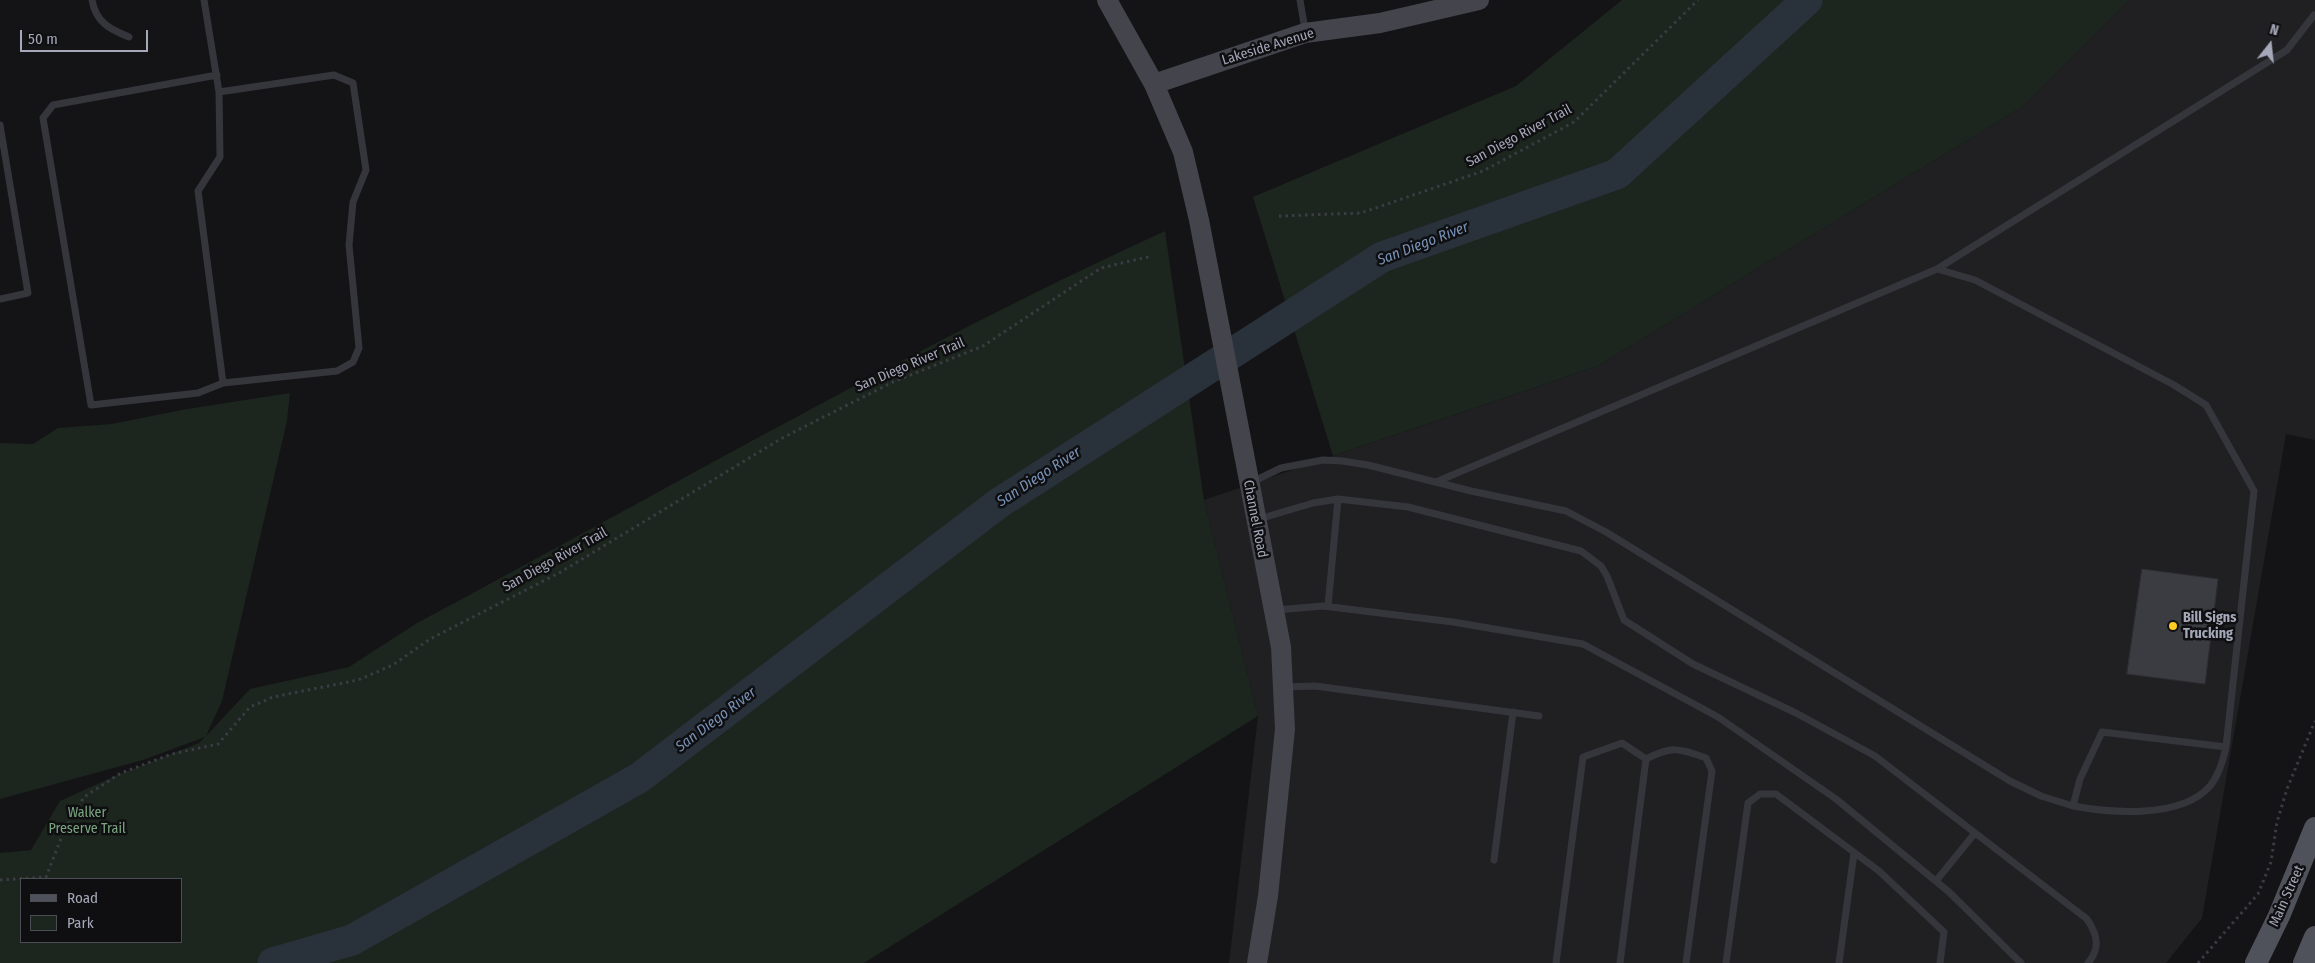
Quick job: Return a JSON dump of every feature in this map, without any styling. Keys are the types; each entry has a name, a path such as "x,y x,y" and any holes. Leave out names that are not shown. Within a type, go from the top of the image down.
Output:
{"main road":[{"path":"1107,0 1154,84"},
{"name":"Lakeside Avenue","path":"1154,84 1305,33 1380,23 1478,0"},
{"name":"Channel Road","path":"1154,84 1183,152 1203,241 1248,484 1281,647 1286,729 1268,896 1257,963"},
{"name":"Main Street","path":"2256,963 2279,916 2315,828"},
{"path":"2304,963 2315,938"}],"lane":[{"path":"92,0 94,10 108,29 129,37"},
{"path":"204,0 220,92 220,157 198,191 223,382"},
{"path":"1300,0 1305,33"},
{"path":"1435,482 1937,269 2287,50 2314,15"},
{"path":"217,75 53,105 44,118 91,404 198,393 223,382 337,371 353,362 359,348 349,245 353,202 366,170 353,83 334,75 220,92"},
{"path":"0,124 28,293 0,299"},
{"path":"1248,484 1281,468 1323,460 1368,465 1435,482 1566,510 1581,517 2010,781 2041,796 2073,806 2103,811 2134,812 2162,808 2201,794 2210,786 2223,763 2226,747 2254,492 2206,405 2174,385 1975,280 1937,269"},
{"path":"1328,606 1338,499"},
{"path":"1255,520 1307,504 1338,499 1408,507 1581,551 1601,566 1607,576 1624,620 1693,664 1796,713 1874,756 2087,919 2094,930 2097,940 2096,949 2088,963"},
{"path":"1273,610 1328,606 1452,622 1583,644 1718,717 1836,799 1936,881 2021,963"},
{"path":"1283,687 1315,686 1539,716"},
{"path":"1494,860 1513,712"},
{"path":"2073,806 2080,779 2102,732 2226,747"},
{"path":"1556,963 1583,757 1622,742 1646,759"},
{"path":"1646,759 1665,750 1684,750 1706,758 1712,771 1686,963"},
{"path":"1620,963 1646,759"},
{"path":"1726,963 1748,803 1760,794 1776,794 1854,852 1878,871 1944,932 1940,963"},
{"path":"1936,881 1975,833"},
{"path":"1839,963 1854,852"}],"path":[{"name":"San Diego River Trail","path":"1279,216 1361,213 1483,171 1574,122 1698,0"},
{"name":"San Diego River Trail","path":"46,878 64,831 84,797 121,773 172,754 218,744 250,707 273,697 358,680 393,665 430,639 558,573 784,438 892,382 983,346 1101,268 1152,256"},
{"path":"2198,963 2258,894 2271,862 2277,822 2287,789 2315,721"},
{"name":"San Diego River Trail","path":"0,880 20,879"}],"shaded area":[{"path":"2129,0 2315,0 2315,440 2286,434 2202,918 2166,963 1229,963 1258,716 1204,500 1598,366 2022,107"}],"green space":[{"path":"1622,0 2129,0 2022,107 1598,366 1333,456 1253,197 1516,86"},
{"name":"Walker Preserve Trail","path":"1165,231 1204,500 1258,716 864,963 0,963 0,853 31,850 60,801 115,776 199,743 205,737 143,760 0,799 0,443 33,444 58,428 112,424 187,409 290,393 287,421 222,701 206,736 250,689 349,667 417,623 788,421 975,323"}],"building":[{"name":"Bill Signs Trucking","path":"2142,569 2218,579 2205,684 2127,674"}],"waterway":[{"name":"San Diego River","path":"273,963 352,940 639,778 999,503 1382,257 1617,174 1807,0"}],"place":[{"name":"Bill Signs Trucking","path":"2173,626"}]}
